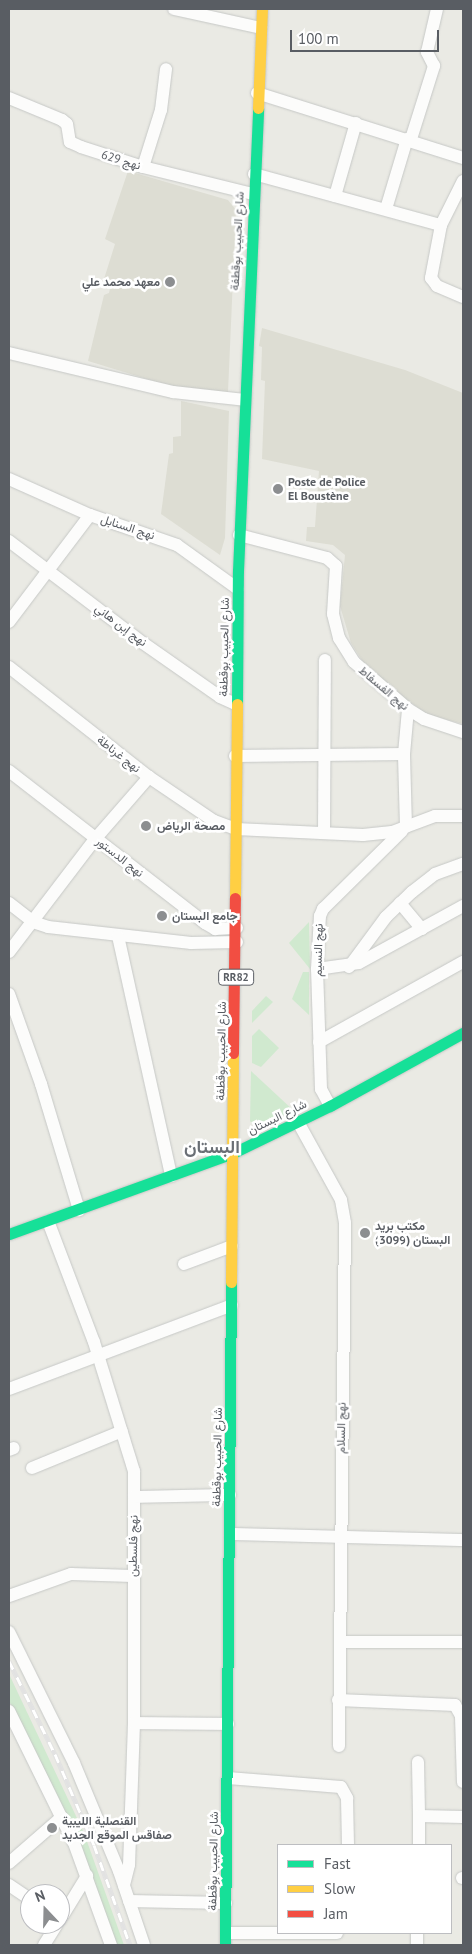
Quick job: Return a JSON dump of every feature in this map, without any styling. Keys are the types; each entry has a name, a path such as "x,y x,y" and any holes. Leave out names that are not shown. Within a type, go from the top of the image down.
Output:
{"main road":[{"name":"شارع الحبيب بوقطفة","path":"225,1939 237,942 235,756 239,535 262,9"},
{"name":"شارع البستان","path":"9,1234 233,1153 330,1106 463,1033"}],"street":[{"path":"174,9 261,28"},
{"path":"386,209 434,66 427,52 437,9"},
{"path":"143,167 162,110 166,69"},
{"path":"257,93 409,139 463,158"},
{"name":"نهج 629","path":"9,98 62,120 67,124 70,142 143,167 253,194"},
{"path":"335,196 356,123"},
{"path":"254,174 441,225"},
{"path":"463,181 458,204 441,225 430,278 436,286 463,297"},
{"path":"9,353 173,392 245,400"},
{"name":"نهج السنابل","path":"9,480 90,514 177,545 238,589"},
{"path":"9,622 90,514"},
{"name":"نهج الفسفاط","path":"239,535 327,558 336,566 333,614 339,638 364,672 408,709 424,719 463,732"},
{"name":"نهج إبن هاني","path":"9,541 143,642 220,697 236,704"},
{"path":"324,834 325,660"},
{"name":"نهج غرناطة","path":"9,667 148,777 214,821 236,829 324,834 363,835 406,827"},
{"path":"408,709 404,754 406,827 435,816 463,816"},
{"path":"235,756 404,754"},
{"name":"نهج الدستور","path":"9,771 215,929 237,928"},
{"path":"9,952 34,922 96,838 148,777"},
{"name":"نهج النسيم","path":"330,1106 321,1089 317,924 323,909 372,858 406,827"},
{"path":"363,835 374,844 372,858"},
{"path":"349,967 362,946 400,903 435,874 463,864"},
{"path":"9,903 34,922 48,927 191,943 237,942"},
{"path":"400,903 422,929"},
{"path":"317,969 349,967 463,906"},
{"path":"118,936 171,1176"},
{"path":"319,1042 463,962"},
{"path":"9,994 41,1084 78,1210"},
{"name":"نهج السلام","path":"298,1122 344,1211 339,1536 339,1746"},
{"name":"نهج فلسطين","path":"48,1221 97,1356 134,1471 132,1576 134,1723 130,1865 124,1885"},
{"path":"184,1264 232,1246"},
{"path":"9,1389 232,1305"},
{"path":"32,1468 122,1430"},
{"path":"134,1497 230,1495"},
{"path":"230,1534 463,1540"},
{"path":"9,1596 71,1574 132,1576"},
{"path":"9,1632 74,1763 124,1885 144,1945"},
{"path":"340,1642 463,1642"},
{"path":"338,1700 455,1705 461,1716 463,1782"},
{"path":"9,1711 62,1817 87,1876 111,1945"},
{"path":"134,1723 228,1724"},
{"path":"418,1762 418,1844"},
{"path":"228,1778 342,1787 347,1798 348,1844"},
{"path":"419,1816 463,1817"},
{"path":"9,1863 62,1817"},
{"path":"70,1903 87,1876"},
{"path":"9,1885 20,1892"},
{"path":"129,1901 226,1903"},
{"path":"44,1945 51,1934"},
{"path":"225,1939 318,1934"}],"shaded area":[{"name":"معهد محمد علي","path":"128,171 228,200 236,210 228,392 183,390 88,361 104,295 109,293 111,284 104,279 115,244 105,239"},
{"path":"262,328 405,370 463,393 463,724 426,714 368,670 351,643 340,606 345,555 333,545 306,541 307,527 315,527 319,471 262,459 265,381 261,380 262,347 259,346"},
{"path":"181,401 229,411 225,538 220,555 161,514 169,454 173,453 173,437 181,436"}],"green space":[{"path":"309,922 310,969 289,943"},
{"path":"303,972 309,972 309,1015 292,999"},
{"path":"266,996 273,1002 252,1023 252,1011"},
{"path":"259,1029 279,1048 261,1067 252,1063 252,1036"},
{"path":"251,1071 293,1110 257,1129 250,1121"},
{"path":"9,1674 84,1833 124,1945 115,1945 28,1738 9,1701"}],"railway":[{"path":"9,1661 55,1754 94,1845 130,1945"}],"traffic: fast":[{"path":"237,704 238,571 258,108"},
{"path":"9,1234 233,1153 330,1106 463,1033"},
{"path":"225,1945 231,1282"}],"traffic: slow":[{"path":"258,108 262,9"},
{"path":"235,898 237,704"},
{"path":"231,1282 233,1053"}],"traffic: jam":[{"path":"233,1053 235,898"}],"place":[{"name":"معهد محمد علي","path":"170,282"},
{"name":"Poste de Police El Boustène","path":"278,489"},
{"name":"مصحة الرياض","path":"146,826"},
{"name":"جامع البستان","path":"162,916"},
{"name":"مكتب بريد البستان (3099)","path":"365,1233"},
{"name":"القنصلية الليبية صفاقس الموقع الجديد","path":"52,1828"}],"district":[{"name":"البستان","path":"212,1147"}]}
